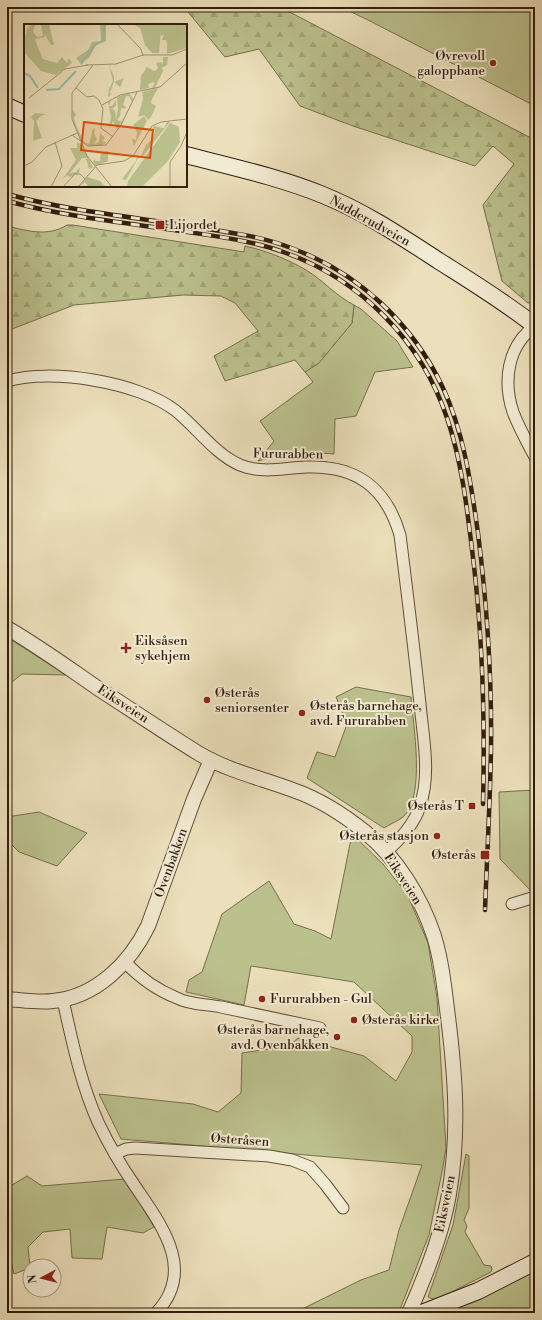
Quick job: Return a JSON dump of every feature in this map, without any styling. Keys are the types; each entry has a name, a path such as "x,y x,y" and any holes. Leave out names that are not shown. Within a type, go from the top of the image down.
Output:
{"main road":[{"path":"7,106 24,114"},
{"name":"Nadderudveien","path":"187,155 280,179 347,206 394,232 501,301 535,326"},
{"path":"422,1313 478,1291 535,1262"}],"street":[{"path":"535,326 525,334 516,347 509,367 508,378 508,389 513,411 535,457"},
{"name":"Fururabben","path":"7,381 23,377 50,377 97,380 120,386 164,402 232,461 242,466 252,469 274,470 307,467 346,471 366,481 377,490 396,520 400,535 412,629 425,761 424,792 418,812 409,828 386,852"},
{"name":"Eiksveien","path":"7,628 37,646 97,688 211,760 233,770 294,790 322,803 365,832 386,852 397,865 414,892 426,916 434,938 442,974 454,1070 456,1106 452,1178 448,1198 440,1231 423,1282 409,1313"},
{"name":"Ovenbakken","path":"7,999 43,1002 63,1000 84,994 125,962 138,944 148,926 194,799 211,760"},
{"path":"512,904 535,897"},
{"path":"125,962 135,973 177,999 228,1008 320,1028"},
{"path":"63,1000 76,1058 98,1122 115,1154 161,1225 173,1254 173,1280 170,1292 163,1306 156,1313"},
{"name":"Østeråsen","path":"115,1154 126,1149 135,1148 270,1156 292,1160 310,1167 325,1184 342,1208"}],"green space":[{"path":"184,7 280,7 531,138 535,152 535,302 528,303 502,281 483,205 514,164 493,146 475,166 353,126 300,106 259,49 225,57"},
{"name":"Øvrevoll galoppbane","path":"341,7 535,7 535,106 368,20"},
{"path":"67,225 244,252 245,246 269,253 292,262 306,270 354,305 352,323 319,363 305,372 295,360 225,381 214,356 258,331 235,303 221,296 183,295 74,305 7,331 7,226 30,231 45,232 60,229"},
{"path":"354,305 361,309 397,341 413,367 375,372 356,416 335,419 334,454 293,451 258,461 274,441 260,421 313,382 305,372 319,362 352,323"},
{"path":"7,637 66,675 22,674 7,686"},
{"path":"356,687 411,697 416,760 414,794 410,807 403,817 384,828 307,778 317,752 335,757 347,724 336,697"},
{"path":"535,790 535,917 531,891 500,859 499,792"},
{"path":"39,812 87,833 57,866 19,852 7,840 7,815 13,816"},
{"path":"352,834 383,864 407,894 428,943 437,998 446,1148 429,1235 399,1312 294,1313 361,1280 389,1270 399,1230 422,1165 121,1139 99,1094 193,1104 218,1112 241,1093 242,1053 289,1046 298,1038 364,1056 396,1081 412,1052 412,1036 354,982 251,966 244,1005 186,992 189,980 202,972 222,914 269,881 294,924 315,931 331,939"},
{"path":"466,1154 469,1156 469,1208 464,1220 467,1226 465,1232 484,1265 491,1266 492,1269 491,1272 436,1300 428,1297 453,1225"},
{"path":"27,1176 42,1186 125,1179 154,1227 143,1233 107,1227 102,1259 72,1258 70,1229 43,1232 28,1247 29,1258 22,1258 22,1271 14,1274 7,1244 7,1188"},
{"path":"535,1268 535,1313 441,1313"}],"railway":[{"path":"7,194 53,205 244,235 280,244 316,258 361,286 381,303 416,342 431,365 443,388 456,423 466,459 478,533 484,587 491,695 491,770 485,910"},
{"path":"7,201 29,207 74,215 237,240 262,245 286,253 339,279 363,297 385,317 405,340 422,364 436,390 453,436 461,473 470,529 481,655 484,745 483,804"}],"place":[{"name":"Øvrevoll galoppbane","path":"493,63"},
{"name":"Lijordet","path":"160,225"},
{"name":"Eiksåsen sykehjem","path":"126,648"},
{"name":"Østerås seniorsenter","path":"207,700"},
{"name":"Østerås barnehage, avd. Fururabben","path":"302,713"},
{"name":"Østerås T","path":"472,806"},
{"name":"Østerås stasjon","path":"437,836"},
{"name":"Østerås","path":"485,855"},
{"name":"Fururabben - Gul","path":"262,999"},
{"name":"Østerås kirke","path":"354,1020"},
{"name":"Østerås barnehage, avd. Ovenbakken","path":"337,1037"}]}
